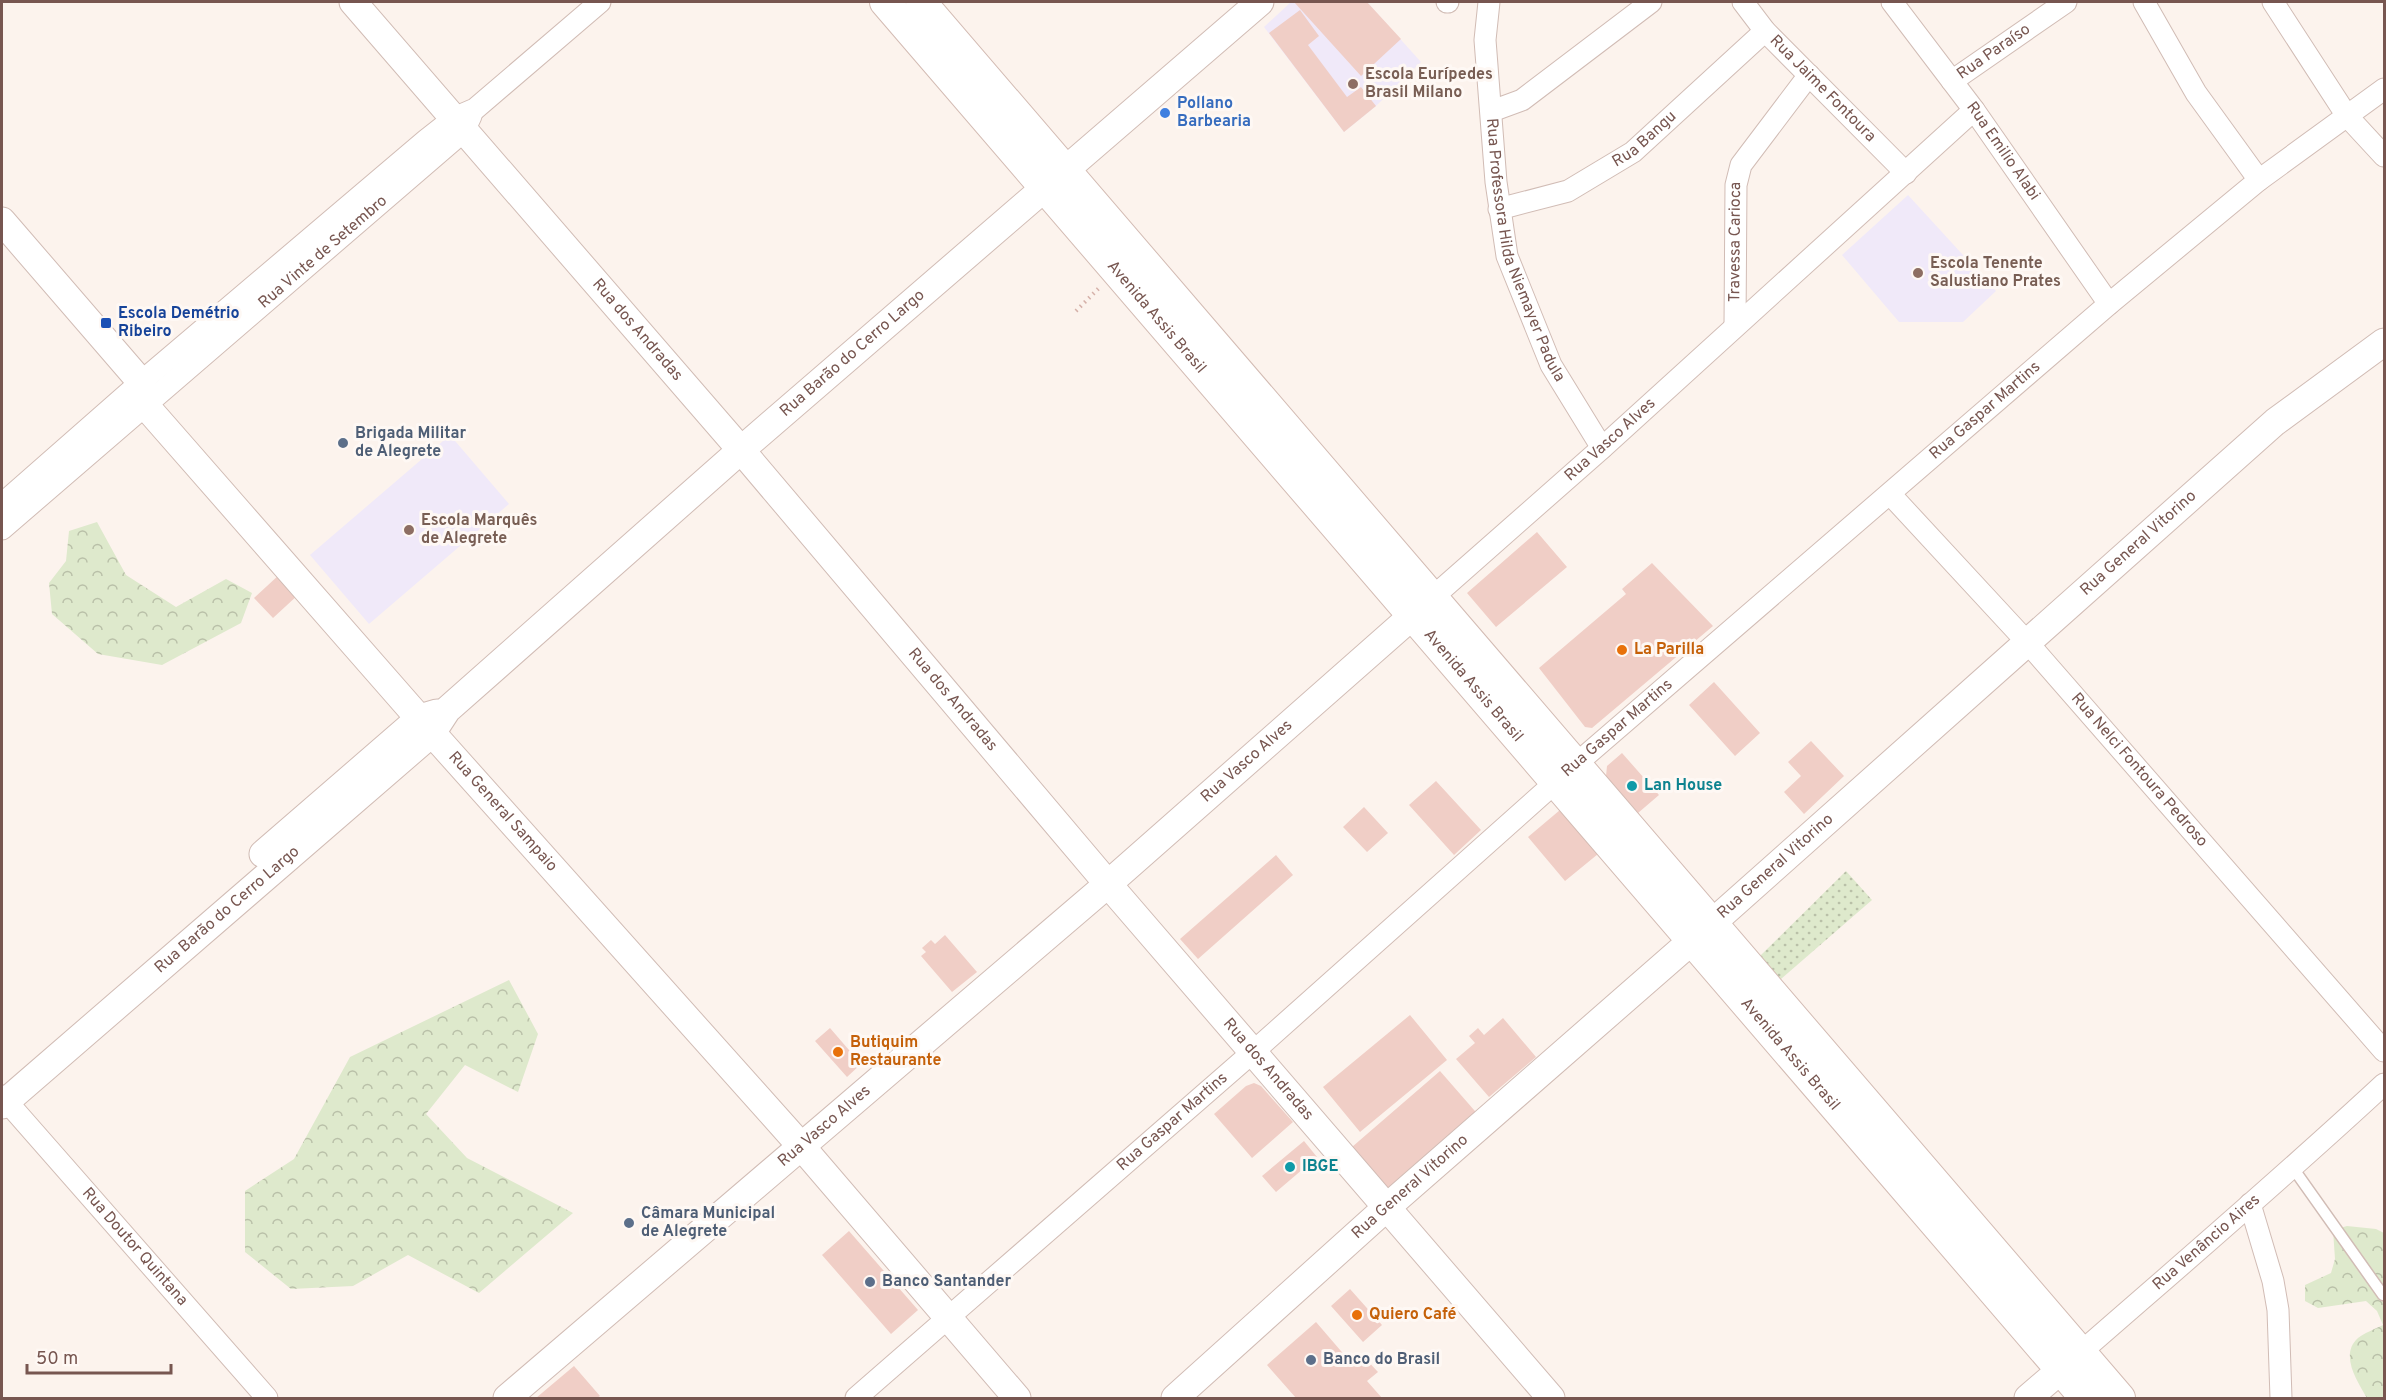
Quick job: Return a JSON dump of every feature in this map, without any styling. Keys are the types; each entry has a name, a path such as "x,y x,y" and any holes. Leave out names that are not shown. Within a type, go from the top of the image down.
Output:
{"main road":[{"name":"Avenida Assis Brasil","path":"885,2 1054,178 2070,1361"},
{"name":"Avenida Assis Brasil","path":"921,2 1054,178 1117,272 1208,357"},
{"path":"2070,1361 2085,1398"},
{"path":"2070,1361 2120,1398"}],"street":[{"name":"Rua dos Andradas","path":"353,2 464,119 1108,884 1551,1398"},
{"name":"Rua Vinte de Setembro","path":"2,504 142,393 600,2"},
{"name":"Rua Barão do Cerro Largo","path":"3,1096 426,725 447,710 741,450 1260,2"},
{"name":"Rua Professora Hilda Niemayer Padula","path":"1489,2 1485,40 1499,209 1508,256 1551,365 1602,448"},
{"path":"1492,111 1522,100 1651,2"},
{"name":"Rua Jaime Fontoura","path":"1743,2 1765,31 1906,173"},
{"name":"Rua Emilio Alabi","path":"1892,2 1974,110 2109,304"},
{"name":"Rua Paraíso","path":"1952,81 2066,2"},
{"path":"2144,2 2196,93 2259,180"},
{"path":"2274,2 2347,116 2385,156"},
{"name":"Rua Bangu","path":"1499,209 1568,191 1633,152 1765,31"},
{"name":"Travessa Carioca","path":"1735,326 1736,185 1741,165 1809,75"},
{"name":"Rua Gaspar Martins","path":"856,1398 1253,1052 1566,773 2109,304 2259,180 2385,89"},
{"name":"Rua Vasco Alves","path":"507,1398 1108,884 1602,448 1974,110"},
{"name":"Rua General Sampaio","path":"2,220 142,393 426,725 801,1146 1017,1398"},
{"name":"Rua General Vitorino","path":"1175,1398 1386,1208 1701,932 2275,422 2385,342"},
{"name":"Rua Vinte de Setembro","path":"2,529 142,393"},
{"name":"Rua Nelci Fontoura Pedroso","path":"1890,494 2026,642 2385,1051"},
{"name":"Rua Venâncio Aires","path":"2028,1398 2293,1168 2385,1084"},
{"name":"Rua Doutor Quintana","path":"3,1096 267,1398"},
{"path":"2250,1204 2278,1310 2281,1398"}],"lane":[{"path":"2293,1168 2383,1295 2385,1294"}],"path":[{"path":"1076,311 1117,272"}],"shaded area":[{"name":"Escola Eurípedes Brasil Milano","path":"1291,2 1367,2 1421,62 1376,106 1344,132 1264,27"},
{"name":"Escola Tenente Salustiano Prates","path":"1908,195 1996,291 1963,322 1899,322 1842,255"},
{"name":"Escola Marquês de Alegrete","path":"450,435 509,504 369,624 310,555"}],"green space":[{"path":"97,522 126,575 176,607 226,579 252,593 241,623 162,665 98,654 52,614 49,583 66,561 69,531"},
{"path":"1846,871 1872,900 1781,979 1760,956"},
{"path":"509,980 538,1034 518,1092 465,1065 426,1114 467,1158 573,1213 479,1293 408,1255 353,1286 291,1289 245,1252 245,1191 294,1159 350,1057"},
{"path":"2347,1226 2376,1229 2384,1233 2384,1398 2367,1398 2355,1376 2350,1360 2350,1352 2358,1338 2383,1325 2377,1311 2366,1301 2318,1308 2305,1301 2305,1285 2331,1273 2335,1259 2333,1230"}],"building":[{"path":"1294,2 1367,2 1401,39 1361,76"},
{"path":"1300,10 1319,36 1308,45 1347,97 1361,87 1376,106 1344,132 1269,33"},
{"path":"1537,532 1567,567 1496,627 1467,593"},
{"path":"1652,563 1713,626 1592,728 1585,727 1539,668 1626,594 1622,589"},
{"path":"280,574 299,594 273,618 254,598"},
{"path":"1714,682 1760,733 1735,756 1689,705"},
{"path":"1811,741 1844,776 1804,814 1784,792 1801,776 1788,762"},
{"name":"Lan House","path":"1622,753 1659,795 1638,813 1606,776 1607,766"},
{"path":"1436,781 1481,830 1454,855 1409,805"},
{"path":"1364,807 1388,833 1367,852 1343,827"},
{"path":"1560,810 1598,854 1565,881 1528,837"},
{"path":"1276,855 1293,875 1198,959 1180,939"},
{"path":"945,935 977,972 952,992 921,956 926,952 922,948 931,940 935,944"},
{"path":"1410,1015 1447,1060 1360,1132 1323,1087"},
{"path":"1503,1018 1536,1057 1489,1097 1456,1059 1475,1043 1469,1036 1478,1028 1484,1035"},
{"name":"Butiquim Restaurante","path":"830,1028 861,1064 847,1077 815,1041"},
{"path":"1440,1071 1481,1118 1392,1194 1352,1147"},
{"path":"1254,1083 1261,1086 1293,1122 1252,1158 1214,1114 1246,1086"},
{"name":"IBGE","path":"1304,1141 1317,1157 1276,1192 1262,1176"},
{"name":"Banco Santander","path":"849,1231 918,1310 891,1334 822,1255"},
{"name":"Quiero Café","path":"1350,1289 1382,1325 1363,1342 1331,1306"},
{"name":"Banco do Brasil","path":"1316,1322 1353,1365 1363,1356 1378,1372 1367,1381 1382,1398 1296,1398 1267,1365"},
{"path":"574,1366 600,1396 597,1398 536,1398"}],"place":[{"name":"Escola Eurípedes Brasil Milano","path":"1353,84"},
{"name":"Pollano Barbearia","path":"1165,113"},
{"name":"Escola Tenente Salustiano Prates","path":"1918,273"},
{"name":"Escola Demétrio Ribeiro","path":"106,323"},
{"name":"Brigada Militar de Alegrete","path":"343,443"},
{"name":"Escola Marquês de Alegrete","path":"409,530"},
{"name":"La Parilla","path":"1622,650"},
{"name":"Lan House","path":"1632,786"},
{"name":"Butiquim Restaurante","path":"838,1052"},
{"name":"IBGE","path":"1290,1167"},
{"name":"Câmara Municipal de Alegrete","path":"629,1223"},
{"name":"Banco Santander","path":"870,1282"},
{"name":"Quiero Café","path":"1357,1315"},
{"name":"Banco do Brasil","path":"1311,1360"}]}
